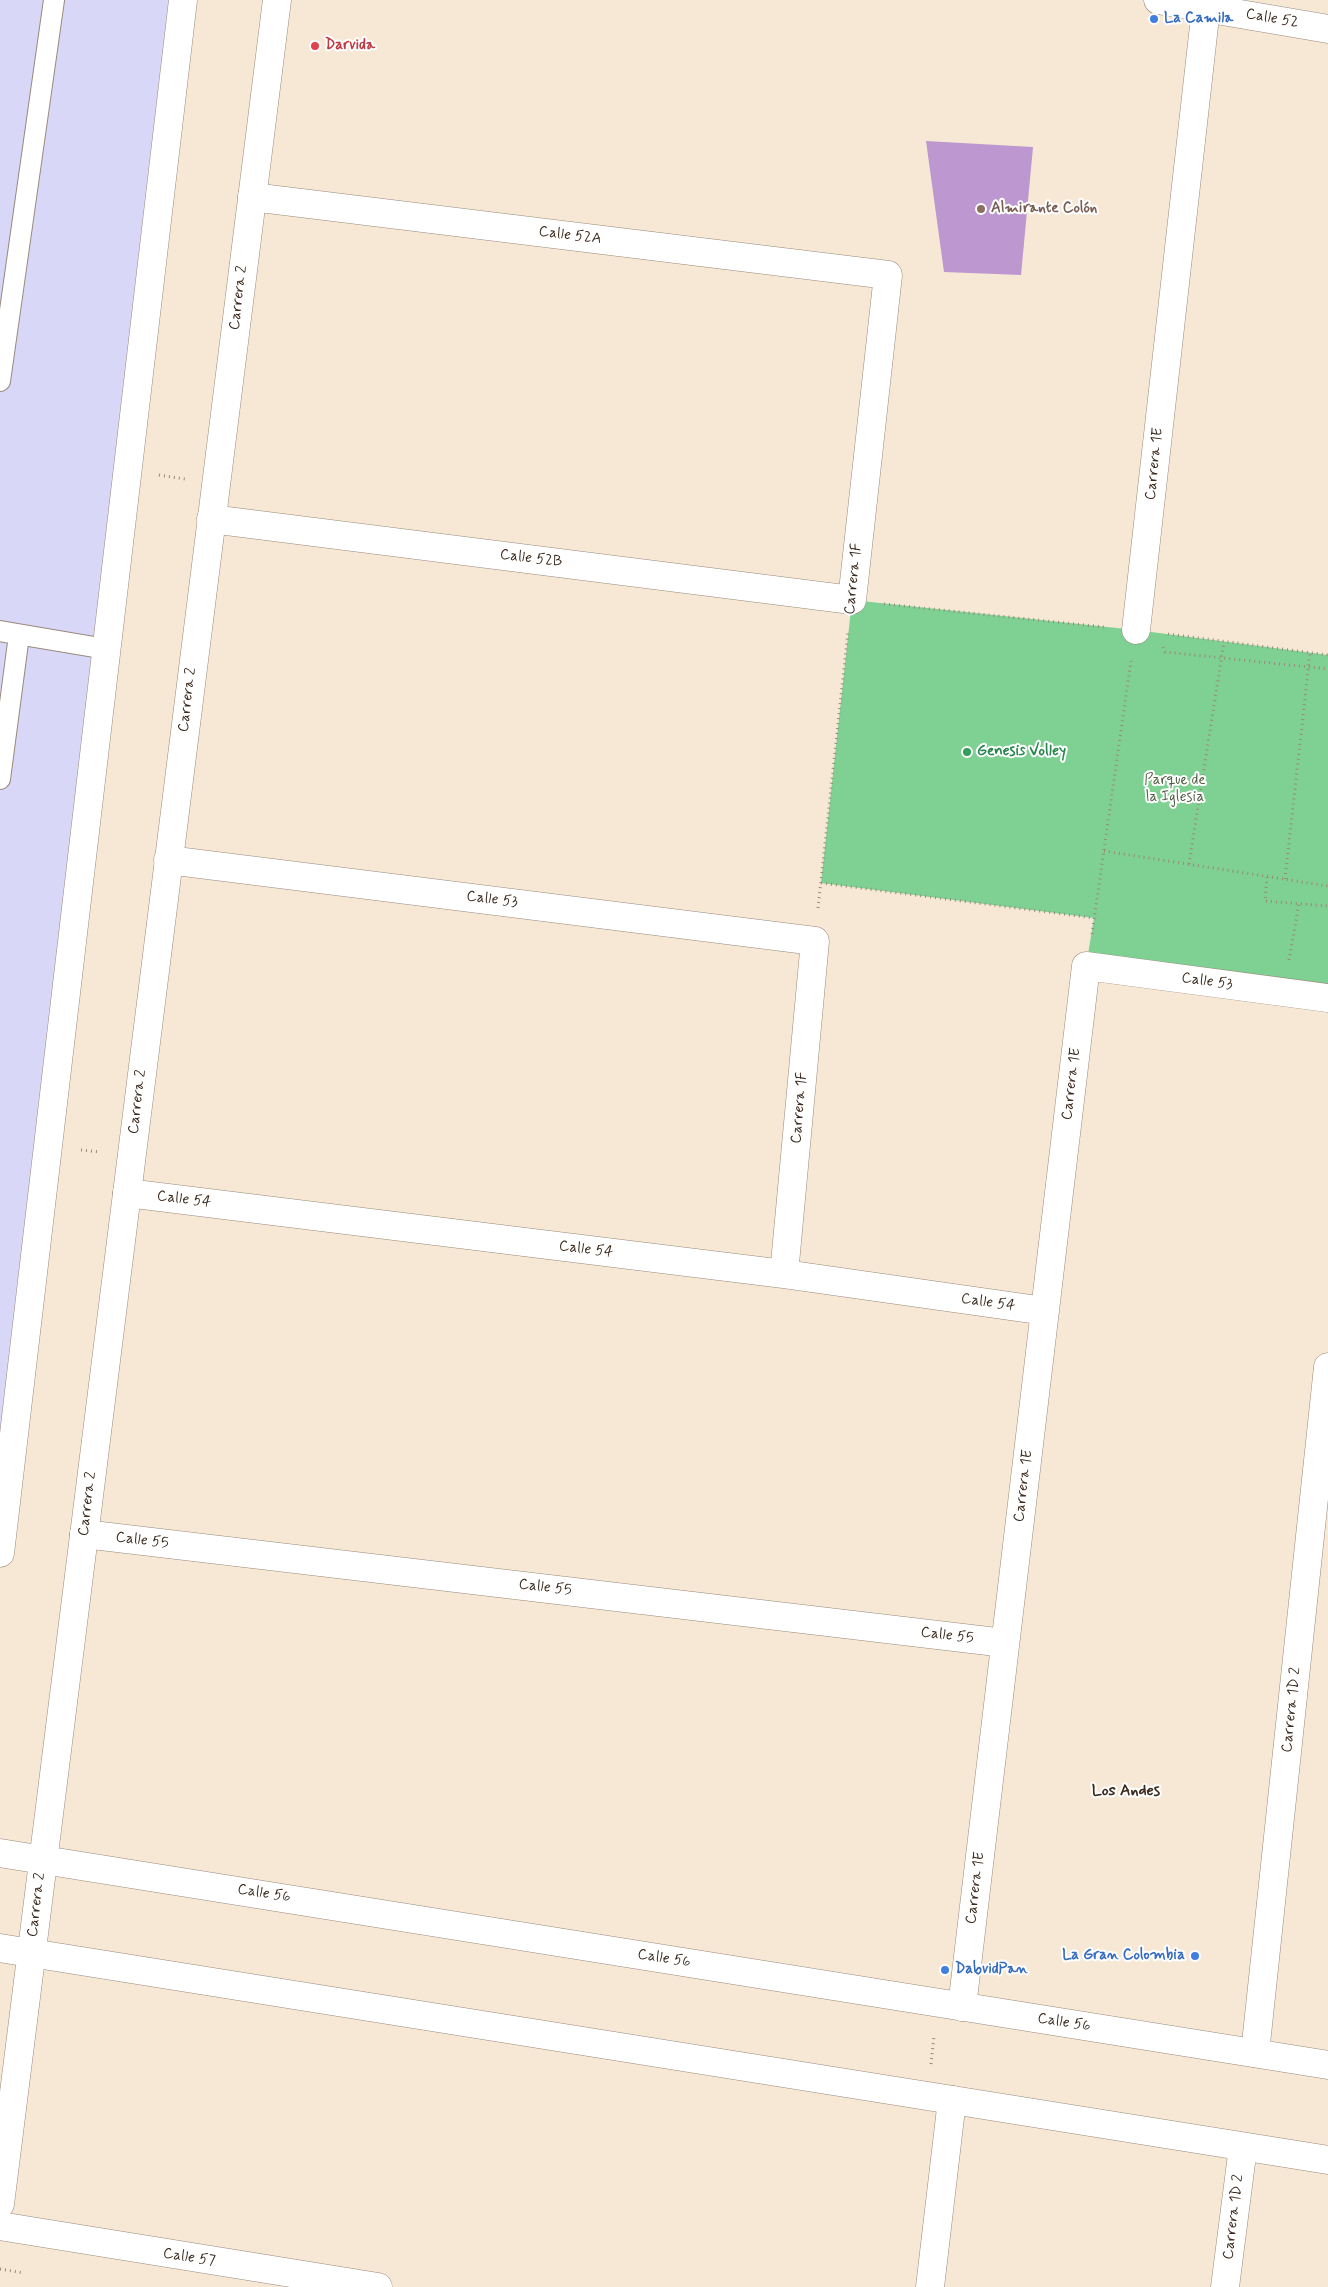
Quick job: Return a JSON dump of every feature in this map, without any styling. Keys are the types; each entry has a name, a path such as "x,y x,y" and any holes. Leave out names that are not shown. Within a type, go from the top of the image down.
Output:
{"street":[{"path":"0,1552 183,0"},
{"name":"Carrera 2","path":"0,2204 277,0"},
{"name":"Calle 52","path":"1158,0 1328,29"},
{"name":"Carrera 1E","path":"1146,632 1206,8"},
{"name":"Calle 52A","path":"252,197 888,274"},
{"name":"Carrera 1F","path":"852,600 888,274"},
{"name":"Calle 52B","path":"211,519 852,600"},
{"name":"Calle 53","path":"168,860 816,941"},
{"name":"Carrera 1F","path":"784,1274 816,941"},
{"name":"Carrera 1E","path":"950,2005 1006,1643 1086,966"},
{"name":"Calle 53","path":"1086,966 1328,998"},
{"name":"Calle 54","path":"127,1193 784,1274 1045,1311"},
{"name":"Carrera 1D 2","path":"1255,2054 1328,1367"},
{"name":"Calle 55","path":"84,1534 1006,1643"},
{"name":"Calle 56","path":"0,1852 1328,2065"},
{"path":"0,1948 1328,2160"},
{"path":"930,2287 940,2098"},
{"name":"Carrera 1D 2","path":"1225,2287 1243,2147"},
{"name":"Calle 57","path":"0,2226 260,2278 378,2287"}],"lane":[{"path":"0,380 54,0"},
{"path":"0,778 10,633 106,648"}],"path":[{"path":"128,470 216,483"},
{"path":"852,600 1146,632 1328,655"},
{"name":"Carrera 1F","path":"852,600 821,882 1094,918 1104,851"},
{"path":"1146,632 1165,652 1328,669"},
{"path":"1146,632 1104,851 1328,886"},
{"path":"1189,864 1224,642"},
{"path":"1285,879 1310,653"},
{"path":"1267,876 1265,901 1328,906"},
{"path":"1284,992 1299,904"},
{"path":"48,1146 131,1156"},
{"path":"940,2098 950,2005"},
{"path":"0,2269 24,2272"}],"shaded area":[{"path":"0,0 183,0 0,1553"}],"green space":[{"name":"Parque de la Iglesia","path":"852,600 1136,630 1328,655 1328,998 1086,966 1094,918 821,883"}],"building":[{"name":"Almirante Colón","path":"926,141 1033,147 1021,275 944,272"}],"place":[{"name":"La Camila","path":"1154,19"},
{"name":"Darvida","path":"315,46"},
{"name":"Almirante Colón","path":"981,209"},
{"name":"Genesis Volley","path":"967,752"},
{"name":"La Gran Colombia","path":"1195,1956"},
{"name":"DabvidPan","path":"945,1970"}],"district":[{"name":"Los Andes","path":"1126,1792"}]}
